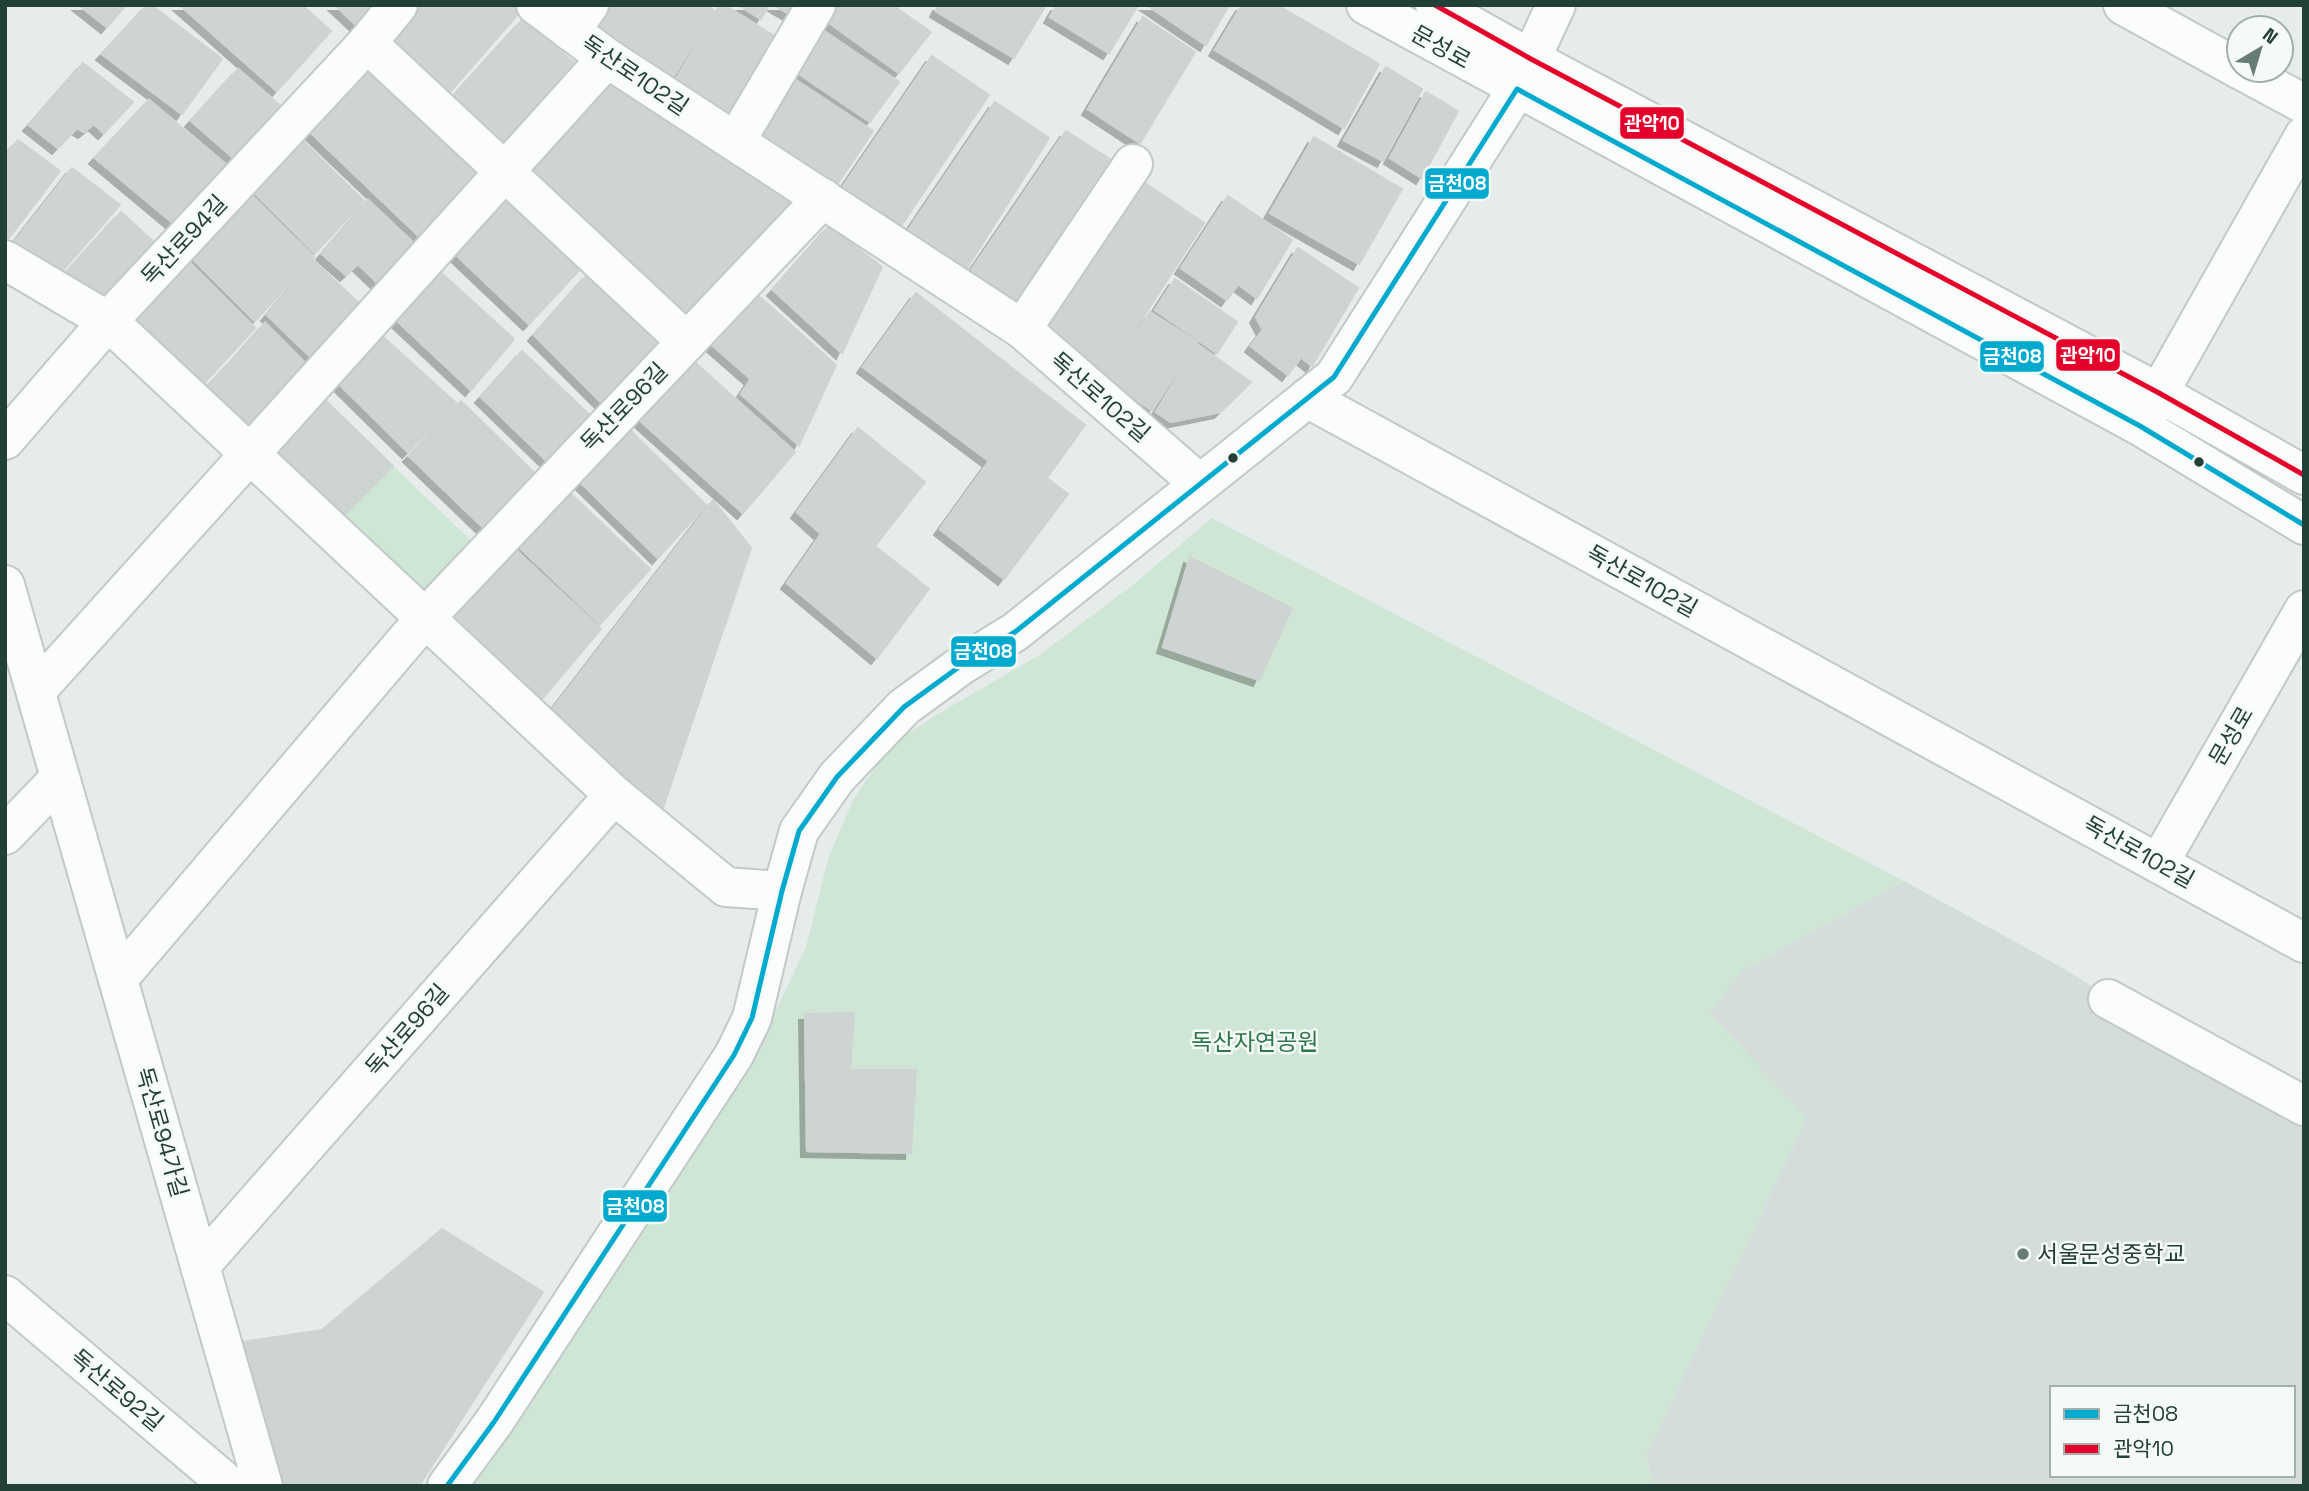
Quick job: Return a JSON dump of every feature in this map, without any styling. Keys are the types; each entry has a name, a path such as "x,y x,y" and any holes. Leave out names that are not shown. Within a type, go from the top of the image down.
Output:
{"street":[{"name":"독산로94길","path":"5,440 108,321 367,43 398,5"},
{"name":"독산로102길","path":"536,5 580,18 607,58 1023,329 1200,484"},
{"path":"736,141 816,5"},
{"name":"문성로","path":"1366,5 1524,74 2159,393 2304,475"},
{"name":"문성로","path":"1435,5 1524,74 2140,426 2304,525"},
{"path":"447,1486 494,1422 734,1055 752,1018 799,831 837,777 904,707 963,664 1015,632 1334,376 1524,74 1556,5"},
{"path":"2123,5 2225,61"},
{"path":"367,43 687,342"},
{"path":"36,691 607,58"},
{"path":"2267,84 2304,104"},
{"path":"2140,426 2304,136"},
{"path":"1023,329 1133,164"},
{"name":"독산로96길","path":"118,979 426,617 823,198"},
{"path":"5,260 108,321 614,795 726,887 782,891"},
{"name":"독산로102길","path":"1307,398 2304,943"},
{"name":"독산로94가길","path":"5,585 264,1486"},
{"name":"문성로","path":"2159,863 2304,610"},
{"path":"5,835 60,778"},
{"name":"독산로96길","path":"200,1266 614,795"},
{"path":"2108,999 2304,1106"},
{"name":"독산로92길","path":"5,1295 230,1486"}],"shaded area":[{"name":"서울문성중학교","path":"1904,881 2061,967 2304,1120 2304,1486 1653,1486 1646,1455 1807,1118 1709,1013 1743,970"}],"green space":[{"path":"393,466 485,554 426,617 341,518"},
{"name":"독산자연공원","path":"1212,518 1904,881 1743,970 1710,1013 1807,1118 1646,1455 1653,1486 474,1486 758,1048 806,947 828,859 853,800 890,745 1038,656 1135,583"}],"building":[{"path":"79,5 126,5 107,27"},
{"path":"147,5 151,5 222,59 182,114 102,54"},
{"path":"180,5 302,5 331,31 277,91"},
{"path":"335,5 391,5 367,35"},
{"path":"405,5 526,5 444,99 380,36"},
{"path":"594,5 707,5 715,11 664,91 575,30"},
{"path":"720,5 789,45 735,137 668,93"},
{"path":"739,5 769,5 761,19"},
{"path":"774,5 804,5 796,18"},
{"path":"828,5 892,5 931,32 899,73 821,17"},
{"path":"939,5 1046,5 1014,58 936,11"},
{"path":"1057,5 1138,5 1109,53 1050,17"},
{"path":"1147,5 1229,5 1206,45"},
{"path":"1242,5 1277,5 1379,64 1344,128 1215,50"},
{"path":"1143,17 1195,52 1140,143 1088,109"},
{"path":"522,20 579,66 501,152 448,102"},
{"path":"815,25 899,82 870,122 789,67"},
{"path":"932,56 989,95 901,226 842,188"},
{"path":"608,62 716,150 614,270 509,172"},
{"path":"83,63 133,102 104,133 94,124 84,132 77,128 58,148 29,125"},
{"path":"370,66 481,173 423,240 309,131"},
{"path":"1386,67 1422,89 1383,161 1344,140"},
{"path":"238,69 291,115 243,166 191,121"},
{"path":"782,71 873,131 830,195 743,138"},
{"path":"1426,92 1458,111 1422,178 1390,158"},
{"path":"149,100 235,172 180,229 95,158"},
{"path":"995,102 1049,138 967,268 909,229"},
{"path":"292,130 364,201 315,253 244,182"},
{"path":"1066,131 1118,164 1025,300 1001,305 964,281"},
{"path":"1314,137 1402,189 1359,264 1270,213"},
{"path":"18,140 60,171 5,243 5,155"},
{"path":"716,150 820,197 746,276 670,205"},
{"path":"72,168 120,205 52,283 5,254"},
{"path":"1142,181 1204,223 1104,378 1043,337"},
{"path":"242,186 314,257 255,321 184,250"},
{"path":"507,193 583,266 529,324 452,251"},
{"path":"1228,196 1292,240 1257,298 1238,284 1227,300 1181,268"},
{"path":"368,200 421,250 384,289 358,264 346,275 322,254"},
{"path":"670,205 746,276 687,339 614,270"},
{"path":"121,212 167,254 97,307 57,283"},
{"path":"829,226 882,267 842,353 773,290"},
{"path":"1298,248 1358,288 1312,366 1301,357 1288,375 1251,346 1263,330 1256,317"},
{"path":"179,252 255,328 194,394 136,340 136,300"},
{"path":"313,260 366,310 316,362 267,315"},
{"path":"436,268 514,339 471,390 391,315"},
{"path":"588,274 667,347 608,409 534,335"},
{"path":"1175,279 1237,322 1217,353 1155,310"},
{"path":"751,289 836,365 799,445 741,394 751,379 704,338"},
{"path":"916,293 1085,425 1047,478 1068,494 1004,579 940,529 989,461 863,367"},
{"path":"1150,312 1197,342 1152,410 1106,379"},
{"path":"265,323 308,366 279,401 237,355"},
{"path":"379,333 456,403 408,452 335,380"},
{"path":"1197,344 1251,382 1220,412 1171,422 1156,412"},
{"path":"522,351 592,417 548,462 481,397"},
{"path":"237,355 279,401 260,426 229,429 196,398"},
{"path":"690,358 795,452 743,513 635,416"},
{"path":"321,396 393,466 341,518 272,446"},
{"path":"461,401 544,482 492,536 409,456"},
{"path":"626,426 706,505 658,558 576,478"},
{"path":"858,428 925,482 875,546 929,589 877,658 787,583 821,534 797,512"},
{"path":"566,489 650,569 600,624 515,543"},
{"path":"713,500 751,548 658,823 548,715"},
{"path":"507,542 601,629 532,711 452,636 449,604"},
{"path":"1190,557 1292,608 1259,680 1163,647"},
{"path":"854,1013 850,1070 916,1070 911,1153 807,1151 805,1014"},
{"path":"442,1229 543,1292 419,1486 269,1486 229,1344 322,1330"}],"transit line":[{"name":"관악10","path":"1435,5 1531,59 2159,393 2304,475"},
{"name":"금천08","path":"447,1486 494,1422 734,1055 752,1018 799,831 837,777 904,707 963,664 1015,632 1334,377 1517,89 2140,426 2304,525"}],"place":[{"name":"서울문성중학교","path":"2023,1254"}]}
